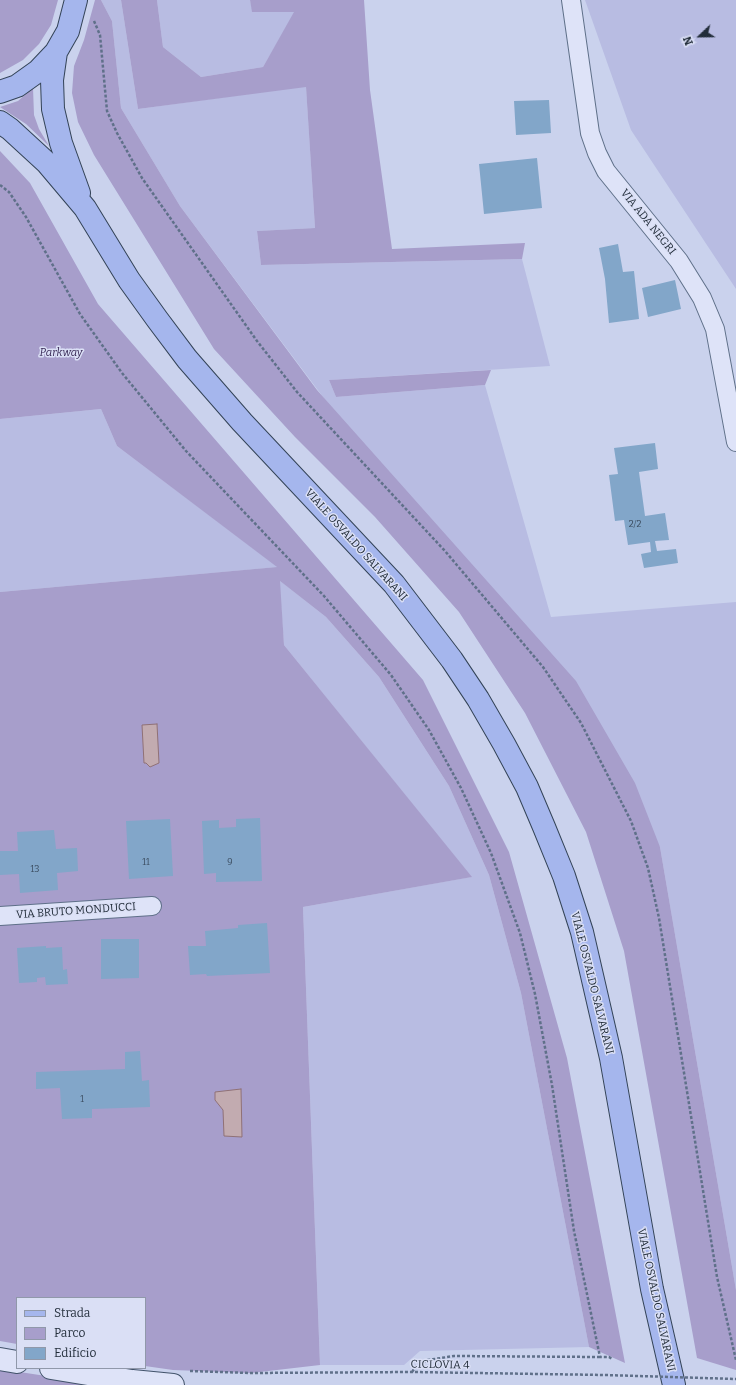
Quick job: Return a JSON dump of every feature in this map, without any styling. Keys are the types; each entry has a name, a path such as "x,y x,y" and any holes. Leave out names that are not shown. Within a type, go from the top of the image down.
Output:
{"main road":[{"path":"0,92 17,86 38,71 56,52 68,31 76,0"},
{"name":"VIALE OSVALDO SALVARANI","path":"56,52 52,80 53,109 61,143 85,208"},
{"name":"VIALE OSVALDO SALVARANI","path":"0,122 10,129 47,163 85,208 129,280 188,359 242,422 394,584 426,625 478,699 527,787 564,876 584,940 611,1058 652,1289 674,1385"}],"street":[{"name":"VIA ADA NEGRI","path":"571,0 590,133 597,153 606,171 679,261 702,298 715,329 736,442"},
{"name":"VIA BRUTO MONDUCCI","path":"0,916 152,906"},
{"path":"0,1359 16,1362"},
{"path":"57,1369 132,1381 179,1378"}],"path":[{"path":"0,185 9,192 26,218 80,314 122,372 186,450 324,596 391,675 429,730 461,788 491,852 520,933 535,994 552,1085 574,1231 600,1357"},
{"path":"412,1372 417,1365 428,1360 454,1356 609,1357 612,1359"},
{"name":"CICLOVIA 4","path":"179,1378 251,1373 412,1372 736,1379"}],"shaded area":[{"path":"101,0 121,0 138,109 306,86 315,228 257,231 261,265 522,259 550,366 329,380 336,397 485,385 551,617 736,602 736,1290 660,847 180,206 121,108 112,21"},
{"path":"157,0 250,0 253,12 295,12 263,67 201,77 163,47"},
{"path":"585,0 736,0 736,289 631,130"},
{"path":"101,409 117,446 278,567 0,592 0,419"},
{"path":"279,580 326,617 379,677 449,786 489,875 521,993 589,1347 420,1351 404,1365 320,1365 303,907 471,877 284,645"},
{"path":"157,724 159,763 150,767 144,763 142,725"},
{"path":"241,1089 242,1137 224,1136 223,1110 215,1100 215,1092"}],"green space":[{"path":"0,0 58,0 51,25 39,44 23,60 0,73"},
{"path":"95,0 101,0 112,21 121,108 180,206 317,390 576,681 635,783 660,847 736,1290 736,1370 697,1358 624,951 586,832 525,713 459,612 375,517 295,437 214,349 94,155 78,122 72,93 74,66 84,40"},
{"path":"121,0 157,0 163,47 201,77 263,67 294,12 252,12 250,0 364,0 370,90 392,249 525,243 522,259 261,265 257,231 315,228 306,87 138,109"},
{"path":"33,88 34,115 39,129 49,146 26,124 0,107 18,101"},
{"name":"Parkway","path":"0,151 30,183 98,304 423,680 509,852 567,1058 625,1363 589,1347 521,993 489,875 449,786 379,677 326,617 280,581 284,645 472,877 303,907 320,1365 251,1373 173,1370 146,1366 146,1297 16,1297 16,1344 0,1341 0,592 277,567 117,446 101,409 0,419"},
{"path":"491,370 485,385 336,397 329,380"},
{"path":"0,1369 105,1385 0,1385"}],"building":[{"path":"549,100 551,133 516,135 514,101"},
{"path":"537,158 542,208 484,214 479,164"},
{"path":"618,244 623,272 634,271 639,319 609,323 605,279 599,248"},
{"path":"675,280 681,309 648,317 642,288"},
{"path":"655,443 658,469 639,472 645,516 665,513 669,540 655,541 657,551 676,549 678,563 644,568 641,554 651,552 650,542 628,545 624,520 615,521 609,475 618,474 614,448"},
{"path":"260,818 262,881 216,882 216,873 204,874 202,821 219,820 219,828 236,827 236,819"},
{"path":"170,819 173,876 129,879 126,821"},
{"path":"54,830 56,849 77,848 78,871 57,873 58,890 20,893 19,874 0,875 0,851 18,851 17,832"},
{"path":"267,923 270,973 207,976 206,974 190,975 188,946 206,946 205,931 238,928 238,925"},
{"path":"101,939 139,939 139,978 101,979"},
{"path":"46,946 46,948 62,947 63,970 67,969 68,984 46,985 45,977 37,978 37,982 19,983 17,948"},
{"path":"140,1051 142,1081 149,1080 150,1107 92,1109 92,1118 62,1119 60,1088 36,1089 36,1072 125,1069 125,1052"}]}
